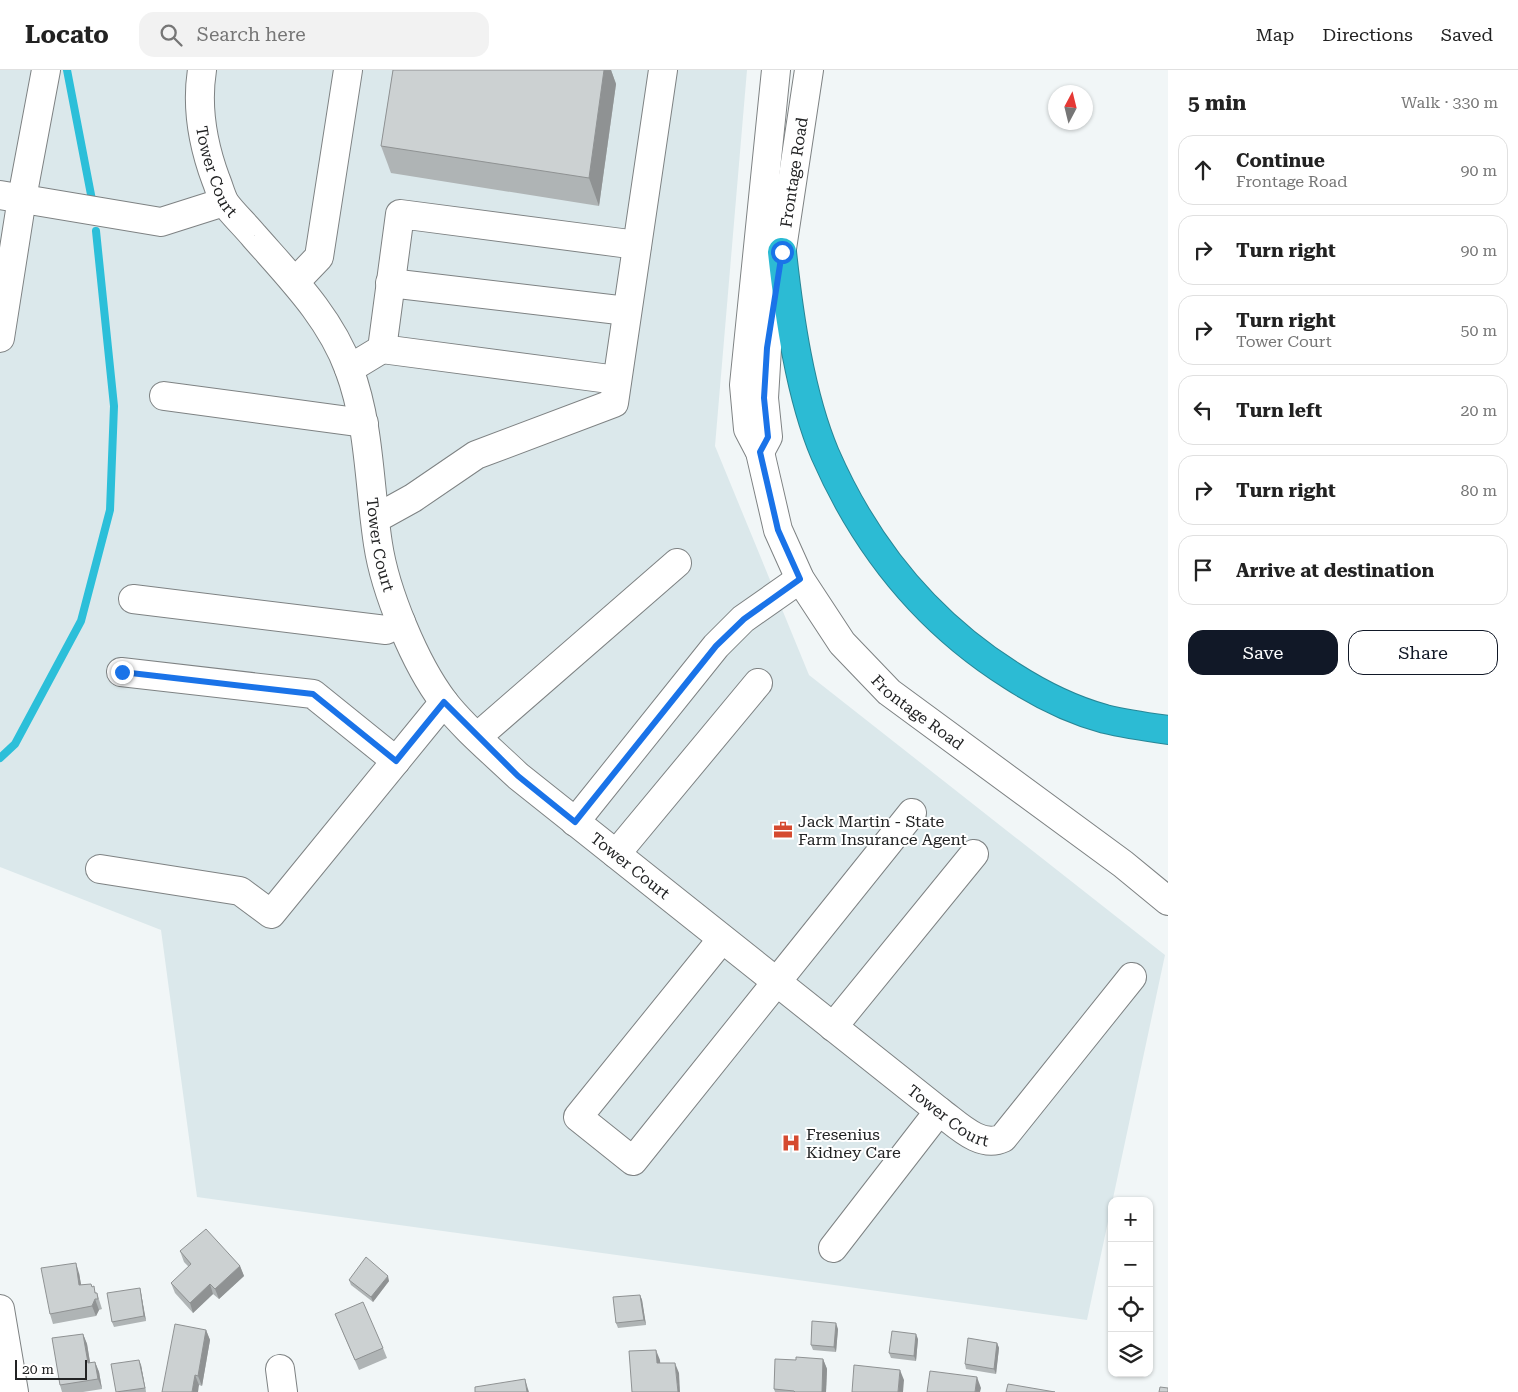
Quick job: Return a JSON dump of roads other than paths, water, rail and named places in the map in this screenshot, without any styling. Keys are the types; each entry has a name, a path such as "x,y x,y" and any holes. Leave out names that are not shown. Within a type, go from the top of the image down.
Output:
{"highway":[{"path":"782,252 798,358 811,413 825,453 849,504 883,558 899,578 939,621 982,657 1041,694 1103,718 1168,730"}],"street":[{"path":"0,338 11,197 46,70"},
{"name":"Tower Court","path":"202,70 200,85 201,122 208,161 224,202 310,300 329,328 349,369 364,423 378,546 388,585 401,622 423,668 444,702 477,737 518,776 575,822 978,1140 996,1141 1002,1138 1132,977"},
{"path":"295,282 319,257 348,70"},
{"path":"375,520 413,498 476,455 614,403 663,70"},
{"name":"Frontage Road","path":"776,70 744,385 748,430 760,452 778,530 800,579 842,643 889,692 1123,864 1168,900"},
{"name":"Frontage Road","path":"760,452 768,437 764,398 767,348 809,70"},
{"path":"11,197 161,222 224,202"},
{"path":"382,349 400,214 637,245"},
{"path":"390,283 627,311"},
{"path":"349,369 382,349 617,380"},
{"path":"164,396 364,423"},
{"path":"477,737 678,563"},
{"path":"575,822 716,646 744,619 800,579"},
{"path":"133,599 386,630 401,622"},
{"path":"122,672 313,694 396,761"},
{"path":"616,854 758,683"},
{"path":"100,869 240,891 271,914 444,702"},
{"path":"722,939 578,1117 633,1161 912,813"},
{"path":"833,1027 974,854"},
{"path":"833,1248 939,1111"},
{"path":"0,1309 14,1392"}],"waterway":[{"path":"67,70 93,205"},
{"path":"0,758 15,744 81,621 110,510 114,406 96,231"}],"place":[{"name":"Jack Martin - State Farm Insurance Agent","path":"783,830"},
{"name":"Fresenius Kidney Care","path":"791,1143"}]}
